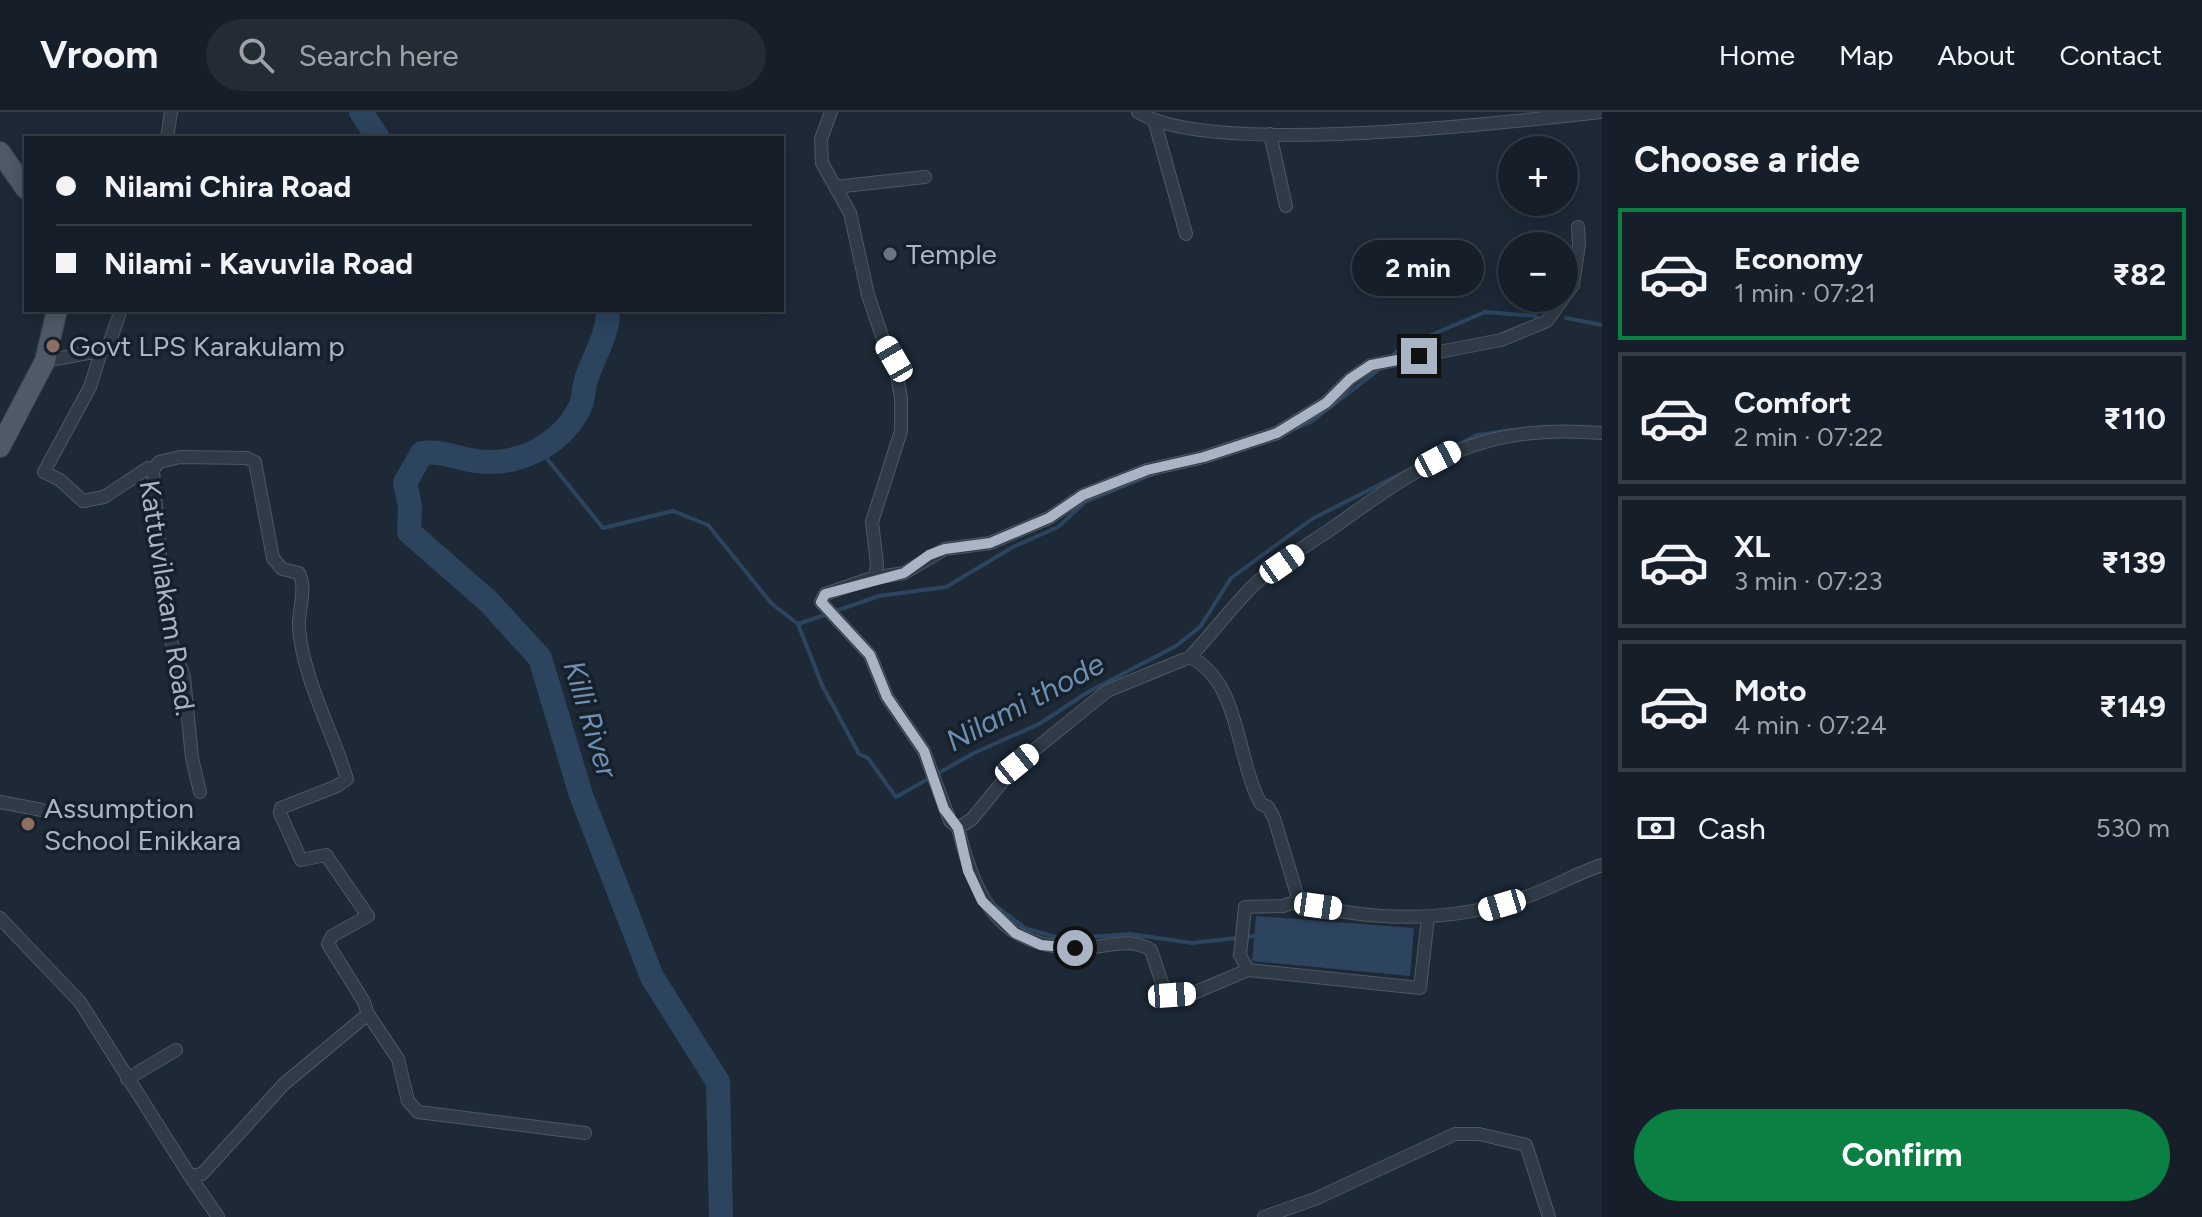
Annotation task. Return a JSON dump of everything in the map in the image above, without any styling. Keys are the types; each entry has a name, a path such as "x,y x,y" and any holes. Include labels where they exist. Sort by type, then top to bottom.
{"main road":[{"path":"0,152 6,172 24,187"},
{"path":"0,447 45,361 57,312"}],"street":[{"path":"167,136 171,112"},
{"path":"831,112 821,139 822,163 850,213 868,295 884,342 894,359 901,398 901,431 872,522 877,564 873,578"},
{"path":"1138,112 1155,123 1197,130 1270,134 1404,129 1601,112"},
{"path":"1155,123 1186,234"},
{"path":"1270,134 1286,206"},
{"path":"835,187 925,177"},
{"path":"1428,917 1420,988 1248,970 1191,994 1172,995 1163,986 1151,950 1137,941 1057,948 1041,945 1015,933 982,901 968,871 958,828 944,809 931,767 887,697 870,655 821,602 825,594 873,578 904,573 929,555 945,549 990,543 1049,518 1083,495 1147,470 1204,457 1277,433 1326,403 1350,379 1371,365 1501,340 1538,326 1557,311 1573,285 1579,244 1578,227"},
{"path":"45,361 101,352 109,344 120,312"},
{"name":"Kattuvilakam Road.","path":"101,352 85,398 44,472 60,480 83,501 104,497 148,468 153,470 164,604 170,638 184,677 192,758 200,792"},
{"path":"958,828 972,819 1017,764 1107,691 1190,657 1259,580 1400,479 1457,449 1484,440 1534,433 1602,433"},
{"path":"153,470 159,462 180,457 247,458 255,462 273,558 282,569 299,573 304,582 298,614 302,655 347,779 281,808 280,813 301,860 326,855 368,916 332,936 328,944 398,1059 408,1101 418,1112 585,1133"},
{"path":"1190,657 1208,667 1225,700 1242,743 1250,783 1261,804 1268,807 1274,818 1299,901"},
{"path":"0,802 42,810"},
{"path":"1248,970 1240,955 1239,941 1245,907 1283,906 1299,901 1359,912 1428,917 1477,913 1526,897 1602,865"},
{"path":"0,918 80,1002 218,1217"},
{"path":"190,1176 202,1174 284,1084 368,1014"},
{"path":"127,1079 176,1050"},
{"path":"1264,1217 1315,1199 1455,1134 1479,1134 1526,1145 1549,1217"}],"water":[{"path":"1256,916 1414,928 1410,976 1252,961"}],"waterway":[{"name":"Killi River","path":"361,112 377,136"},
{"name":"Killi River","path":"608,312 606,328 586,380 581,406 561,434 535,451 506,461 476,461 422,453 405,483 410,506 409,532 489,602 540,658 581,795 652,977 718,1082 721,1217"},
{"path":"1392,356 1401,348 1485,312 1536,316"},
{"path":"1566,318 1602,325"},
{"path":"1294,429 1311,422 1381,368"},
{"name":"Nilami thode","path":"539,449 603,528 673,511 708,525 772,604 798,624 822,685 859,754 868,758 896,797 974,753 1039,724 1088,692 1176,646 1200,627 1231,578 1312,519 1477,435 1512,430"},
{"path":"798,624 879,596 946,587 1013,547 1058,527 1085,502 1156,473"},
{"path":"996,906 1025,928 1062,939 1130,934 1192,943 1255,936"}],"place":[{"name":"Temple","path":"890,254"},
{"name":"Govt LPS Karakulam p","path":"53,346"},
{"name":"Assumption School Enikkara","path":"28,824"}],"route":[{"path":"1075,948 1041,945 1015,933 1004,926 982,901 968,871 958,828 944,809 924,751 901,723 870,655 821,602 825,594 873,578 904,573 929,555 945,549 990,543 1049,518 1083,495 1147,470 1204,457 1277,433 1326,403 1350,379 1371,365 1419,356"}]}
